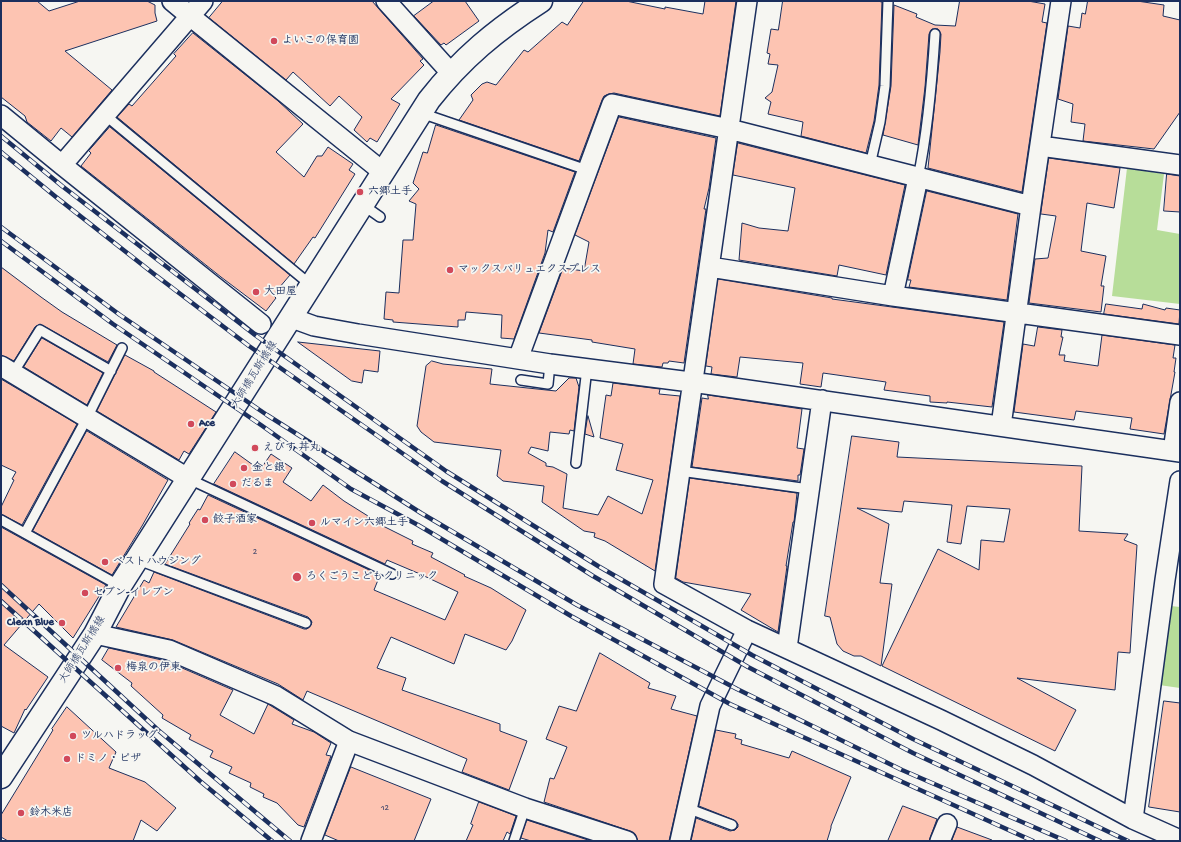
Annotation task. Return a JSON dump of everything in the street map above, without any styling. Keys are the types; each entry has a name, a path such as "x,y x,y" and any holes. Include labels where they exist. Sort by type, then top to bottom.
{"street":[{"path":"172,1 384,172"},
{"path":"62,165 203,1"},
{"path":"386,1 451,73"},
{"name":"大師橋瓦斯橋線","path":"1,777 95,634 120,586 312,286 371,211 384,172 429,100 451,73 472,52 495,32 541,1"},
{"path":"747,1 664,584 747,630 1018,758 1132,819 1180,840"},
{"path":"1001,426 1061,1"},
{"path":"518,359 612,104 729,129 1031,206"},
{"path":"1,115 261,324"},
{"path":"1040,146 1180,165"},
{"path":"893,296 918,178"},
{"path":"710,267 893,296 1180,335"},
{"path":"292,318 314,326 361,329 550,364 693,382 1177,451 1180,402"},
{"path":"7,370 189,479"},
{"path":"787,648 822,400"},
{"path":"1132,819 1180,481"},
{"path":"680,841 710,706 747,630"},
{"path":"95,634 169,650 276,696 349,741 597,836 627,841"},
{"path":"311,841 349,741"}],"lane":[{"path":"870,165 880,122 885,86 888,1"},
{"path":"918,178 927,130 935,34"},
{"path":"421,113 587,170"},
{"path":"105,115 312,286"},
{"path":"7,370 40,330 111,371"},
{"path":"25,533 87,418 122,348"},
{"path":"521,380 548,384 550,364"},
{"path":"576,463 587,368"},
{"path":"680,471 809,489"},
{"path":"189,479 392,574"},
{"path":"1,520 120,586"},
{"path":"138,560 306,623"},
{"path":"514,841 525,808"},
{"path":"687,808 732,825"}],"green space":[{"path":"1127,168 1164,174 1157,230 1180,234 1180,304 1112,296"},
{"path":"1171,606 1180,607 1180,688 1159,685"}],"building":[{"path":"1,1 37,1 49,11 80,1 147,1 155,5 157,21 65,51 112,90 72,137 61,128 51,141 27,122 25,116 1,97"},
{"path":"223,1 372,1 423,59 420,61 424,65 391,99 400,104 377,142 370,138 367,142 354,130 362,117 339,96 330,106 293,72 286,80 209,18"},
{"path":"434,1 465,1 479,21 446,45 444,43 441,45 414,16"},
{"path":"584,1 626,1 665,9 665,7 703,14 705,1 736,1 720,116 614,93 609,94 604,96 602,100 579,161 459,120 473,100 471,95 482,84 487,82 496,85 524,50 528,52 562,22 567,25"},
{"path":"783,1 882,2 879,85 874,121 866,153 801,136 803,122 768,114 771,102 765,98 772,92 778,65 768,64 770,54 767,53 771,29 778,30"},
{"path":"960,1 1028,1 1045,4 1042,22 1047,23 1022,192 928,168 940,52 941,34 938,29 932,29 929,34 925,87 918,145 883,135 891,86 894,5 917,14 916,17 935,25 955,26"},
{"path":"1088,1 1137,1 1164,5 1163,16 1180,20 1180,112 1154,149 1083,141 1085,124 1071,122 1073,104 1058,99 1068,26 1080,28 1082,13 1085,14"},
{"path":"193,33 277,100 303,124 276,152 304,177 317,156 322,156 328,147 353,164 349,170 355,174 315,238 313,237 294,264 117,117 129,104 132,106 176,56 174,54"},
{"path":"619,117 716,138 709,188 704,209 706,209 684,363 669,361 668,363 663,363 662,367 633,364 635,349 592,342 592,340 539,333 563,268 584,271 589,242 575,235"},
{"path":"436,125 575,172 553,232 548,230 545,253 514,339 501,338 502,315 466,312 465,320 458,320 458,327 393,322 393,320 384,319 386,292 399,293 403,240 413,240 416,204 409,201 419,189 413,183 423,152 427,153"},
{"path":"110,127 290,275 273,295 276,298 266,311 81,166 91,153 89,151"},
{"path":"738,143 905,185 886,275 839,265 837,276 739,260 742,223 759,228 788,231 795,188 733,175"},
{"path":"1049,158 1120,168 1114,208 1087,203 1081,251 1106,256 1101,286 1104,286 1101,312 1029,303 1035,259 1048,258 1056,216 1041,214"},
{"path":"1167,174 1180,176 1180,212 1164,211"},
{"path":"927,191 1018,214 1007,300 909,287 911,280 908,280"},
{"path":"1,267 62,312 117,345 108,362 40,324 35,327 14,361 1,355"},
{"path":"718,279 832,299 1004,322 992,407 947,402 930,402 930,396 884,390 886,382 823,373 821,387 800,384 803,363 740,357 737,377 711,374 712,367 706,366"},
{"path":"1106,304 1142,309 1143,304 1165,310 1166,308 1180,310 1179,324 1104,314"},
{"path":"1038,327 1062,330 1061,337 1063,337 1059,355 1065,355 1064,361 1098,366 1102,335 1175,345 1173,358 1176,358 1175,372 1164,434 1130,429 1132,418 1076,411 1074,420 1014,412 1023,344 1034,346"},
{"path":"42,338 103,373 87,405 24,367"},
{"path":"298,342 380,351 378,372 364,370 362,383 352,381"},
{"path":"125,355 154,371 216,412 189,454 184,451 179,460 97,411"},
{"path":"432,361 443,364 492,369 490,384 556,391 569,378 576,378 579,387 574,431 570,430 569,434 550,432 548,451 531,447 528,453 546,463 546,466 553,467 567,474 563,508 598,515 608,496 642,514 653,480 616,470 623,444 600,438 606,395 611,396 613,383 660,389 659,394 680,396 655,571 605,541 594,537 595,533 584,531 542,502 544,486 503,481 497,476 501,450 434,442 421,432 417,426 426,366"},
{"path":"1,379 77,424 22,525 1,514 1,507 14,480 12,479 16,472 1,465"},
{"path":"708,395 802,409 797,448 804,449 798,481 692,467 702,398 708,399"},
{"path":"588,416 594,437 585,434"},
{"path":"87,431 168,480 112,575 33,531"},
{"path":"852,436 899,442 897,457 1082,466 1079,531 1128,534 1124,540 1137,545 1130,653 1118,652 1115,690 1017,678 1076,710 1055,751 882,666 938,549 979,570 981,540 1004,542 1010,509 967,506 961,544 947,542 952,505 904,501 902,512 857,508 889,524 880,583 892,584 881,666 861,656 854,656 843,651 837,644 830,617 825,616"},
{"path":"235,452 260,470 271,454 292,468 283,482 311,501 323,485 344,501 368,516 367,518 413,541 412,544 433,553 431,557 465,575 464,576 491,588 526,610 512,641 506,650 465,634 454,664 391,637 377,668 406,678 402,690 500,724 500,731 527,741 509,790 462,772 467,759 307,691 303,700 278,684 173,640 116,627 144,580 149,583 154,572 304,629 307,629 311,625 312,622 308,617 165,564 190,524 189,523 198,509 200,510 208,495 380,575 374,590 445,620 458,592 387,560 385,564 214,484"},
{"path":"690,478 797,493 778,632 741,610 751,594 683,582 676,578"},
{"path":"1,527 106,585 73,638 39,604 4,645 48,677 26,710 25,709 14,733 1,726"},
{"path":"109,648 166,661 233,690 220,715 254,734 268,704 294,720 292,724 314,732 331,743 326,755 331,756 304,827 298,825 277,803 263,797 264,794 250,787 251,783 229,773 232,767 210,757 213,751 189,739 191,735 162,718 163,715 131,686 132,683 102,660"},
{"path":"600,653 650,683 648,688 676,696 671,709 697,716 669,841 638,841 635,834 630,831 544,802 550,778 554,779 567,747 546,739 559,706 576,711"},
{"path":"1164,701 1180,703 1180,812 1149,807"},
{"path":"67,707 116,752 109,768 145,782 176,808 157,831 141,820 133,841 8,841 1,837 1,815 53,730 52,729"},
{"path":"716,730 736,734 735,738 742,740 741,744 789,758 792,751 851,777 831,826 827,841 691,841 696,818 730,831 735,830 738,827 738,824 734,820 699,806"},
{"path":"351,767 431,799 414,841 339,841 325,835"},
{"path":"479,802 516,816 510,834 507,832 503,841 466,841 473,825 471,824"},
{"path":"903,806 937,819 929,841 888,841"},
{"path":"527,820 591,841 531,841 521,838"},
{"path":"957,827 992,840 952,841"}],"railway":[{"path":"1,136 62,186 255,335 446,471 598,566 752,655 913,739 1128,841"},
{"path":"1,152 154,274 249,346 442,481 593,576 748,667 913,753 1100,841"},
{"path":"1,227 120,315 267,415 421,513 577,605 737,689 902,770 1066,841"},
{"path":"1,241 113,324 261,425 351,489 418,525 571,616 730,704 1033,841"},
{"path":"1,585 158,730 290,841"},
{"path":"1,601 200,781 272,841"}],"place":[{"name":"よいこの保育園","path":"274,41"},
{"name":"六郷土手","path":"360,192"},
{"name":"マックスバリュエクスプレス","path":"450,270"},
{"name":"大田屋","path":"256,292"},
{"name":"Ace","path":"191,424"},
{"name":"えびす 丼丸","path":"255,448"},
{"name":"金と銀","path":"244,468"},
{"name":"だるま","path":"233,484"},
{"name":"餃子酒家","path":"205,520"},
{"name":"ルマイン六郷土手","path":"312,523"},
{"name":"ベストハウジング","path":"105,562"},
{"name":"ろくごうこどもクリニック","path":"297,577"},
{"name":"セブン-イレブン","path":"85,593"},
{"name":"Clean Blue","path":"62,623"},
{"name":"梅泉の伊東","path":"118,668"},
{"name":"ツルハドラッグ","path":"73,736"},
{"name":"ドミノ・ピザ","path":"67,759"},
{"name":"鈴木米店","path":"21,813"}]}
